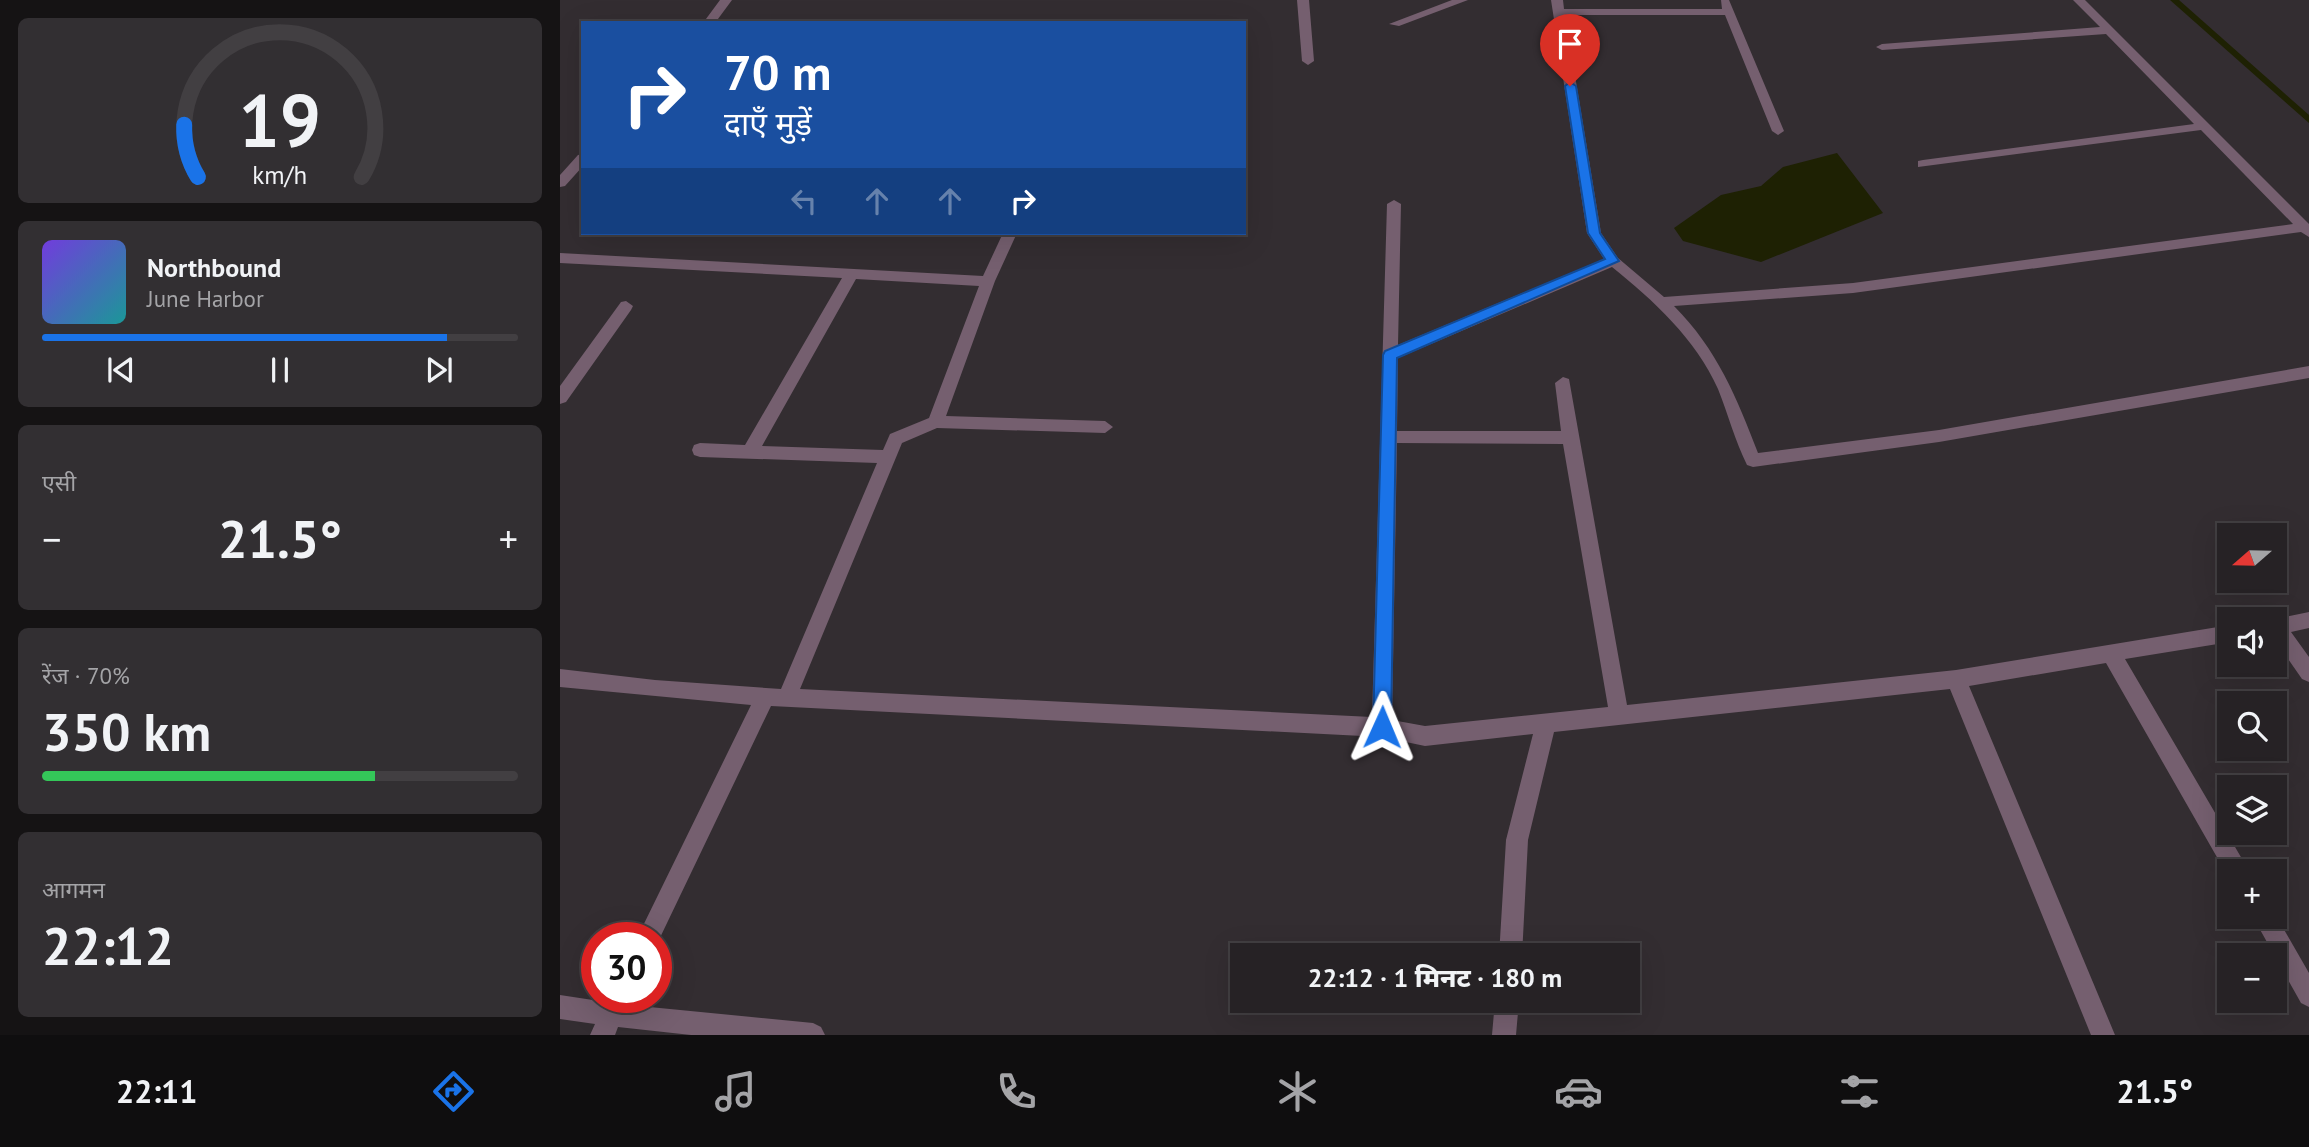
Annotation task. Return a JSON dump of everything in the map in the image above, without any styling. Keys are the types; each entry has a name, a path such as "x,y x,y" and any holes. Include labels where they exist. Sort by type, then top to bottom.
{"street":[{"path":"710,21 726,0"},
{"path":"1303,0 1308,61"},
{"path":"1395,24 1462,0"},
{"path":"2079,0 2307,230"},
{"path":"1778,131 1727,6 1558,6 1594,233 1613,261 1688,329 1724,385 1753,460 1940,436 2309,372"},
{"path":"1882,47 2109,30"},
{"path":"1923,163 2204,127"},
{"path":"560,183 581,160"},
{"path":"1382,727 1394,204"},
{"path":"1661,302 1853,288 2307,230"},
{"path":"936,422 988,281 1009,235"},
{"path":"560,258 988,281"},
{"path":"1390,355 1613,261"},
{"path":"750,452 852,274"},
{"path":"560,398 626,306"},
{"path":"1563,383 1570,438 1619,715"},
{"path":"656,922 776,697 896,439 936,422 1105,427"},
{"path":"1390,437 1570,438"},
{"path":"700,450 888,457"},
{"path":"2287,624 2309,620"},
{"path":"560,678 655,689 776,697 1382,727 1426,736 1956,679 2217,636"},
{"path":"2287,642 2309,673"},
{"path":"2111,654 2229,859"},
{"path":"1956,679 2103,1035"},
{"path":"1511,943 1517,840 1546,723"},
{"path":"2271,929 2309,995"},
{"path":"560,1007 611,1016 813,1035"},
{"path":"1504,1035 1506,1013"}],"shaded area":[{"path":"1837,153 1883,213 1761,262 1683,241 1674,228 1721,195 1761,186 1783,167"}],"waterway":[{"path":"2174,0 2309,120"}],"route":[{"path":"1382,727 1390,355 1613,261 1594,233 1570,86"}]}
